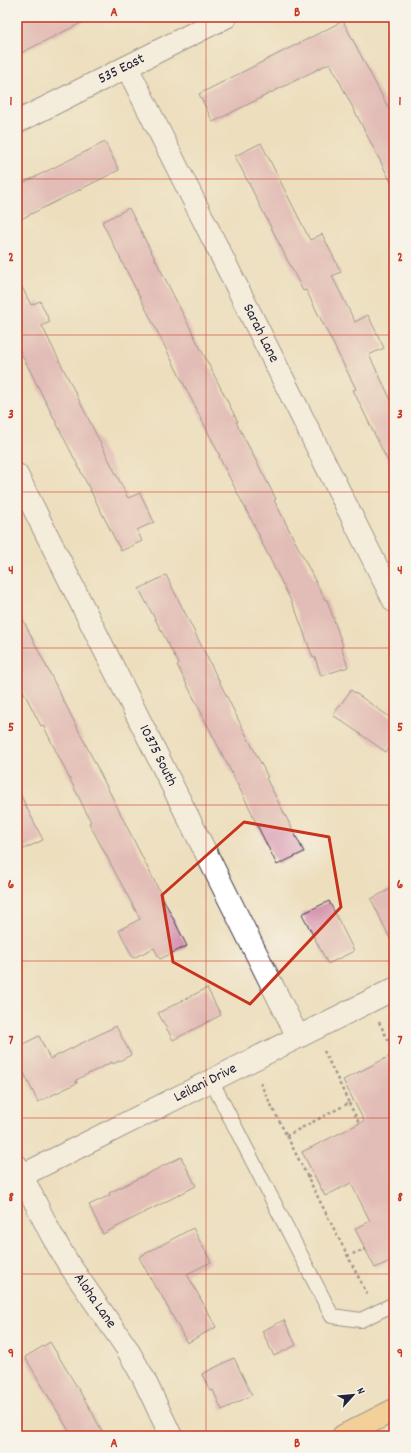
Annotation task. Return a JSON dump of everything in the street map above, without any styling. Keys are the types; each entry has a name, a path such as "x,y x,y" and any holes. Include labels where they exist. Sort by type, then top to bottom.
{"main road":[{"path":"343,1436 394,1410"}],"street":[{"name":"535 East","path":"17,122 226,17"},
{"name":"Sarah Lane","path":"127,67 394,601"},
{"name":"10375 South","path":"17,475 298,1037"},
{"name":"Leilani Drive","path":"19,1173 394,989"},
{"name":"Aloha Lane","path":"19,1173 54,1240 126,1347 171,1436"}],"lane":[{"path":"211,1080 332,1316 361,1320 394,1304"}],"path":[{"path":"379,1021 394,1052"},
{"path":"323,1049 359,1123"},
{"path":"259,1081 369,1298"},
{"path":"286,1136 349,1103"},
{"path":"307,1177 315,1176"},
{"path":"347,1256 366,1249"}],"highlighted area":[{"path":"244,822 329,837 341,907 250,1004 173,962 162,895"}],"building":[{"path":"17,17 93,17 17,55"},
{"path":"343,21 394,119 394,188 330,63 213,122 199,94"},
{"path":"105,142 119,170 17,221 17,186"},
{"path":"261,143 310,240 322,234 341,272 332,276 355,322 368,315 384,348 369,355 394,406 394,474 353,390 356,389 306,290 303,291 235,156"},
{"path":"129,208 238,422 236,422 276,499 274,500 325,600 327,600 343,646 341,647 348,667 321,676 315,657 313,658 296,611 102,222"},
{"path":"17,277 31,305 40,301 50,322 42,326 128,498 140,493 154,522 137,530 142,541 121,551 17,345"},
{"path":"166,575 268,777 266,778 304,852 277,865 177,665 179,664 139,589"},
{"path":"17,608 187,946 160,959 154,948 133,958 119,930 140,919 89,823 91,822 43,725 41,726 17,679"},
{"path":"351,690 394,720 394,741 386,752 333,715"},
{"path":"17,788 43,840 17,852"},
{"path":"394,887 394,947 371,899"},
{"path":"329,901 354,951 328,964 302,914"},
{"path":"207,988 221,1015 173,1040 158,1013"},
{"path":"116,1026 131,1055 113,1064 112,1062 76,1080 77,1083 38,1102 17,1059 17,1047 39,1036 50,1059"},
{"path":"394,1054 394,1259 375,1268 355,1229 370,1221 351,1183 325,1196 302,1152 364,1121 343,1080"},
{"path":"181,1157 196,1186 103,1234 89,1205 110,1195 109,1193"},
{"path":"193,1228 211,1262 187,1274 216,1327 187,1343 139,1257"},
{"path":"284,1320 296,1345 274,1356 262,1331"},
{"path":"50,1342 92,1412 104,1436 72,1436 25,1357"},
{"path":"234,1358 252,1395 222,1410 213,1390 210,1391 202,1374"}]}
